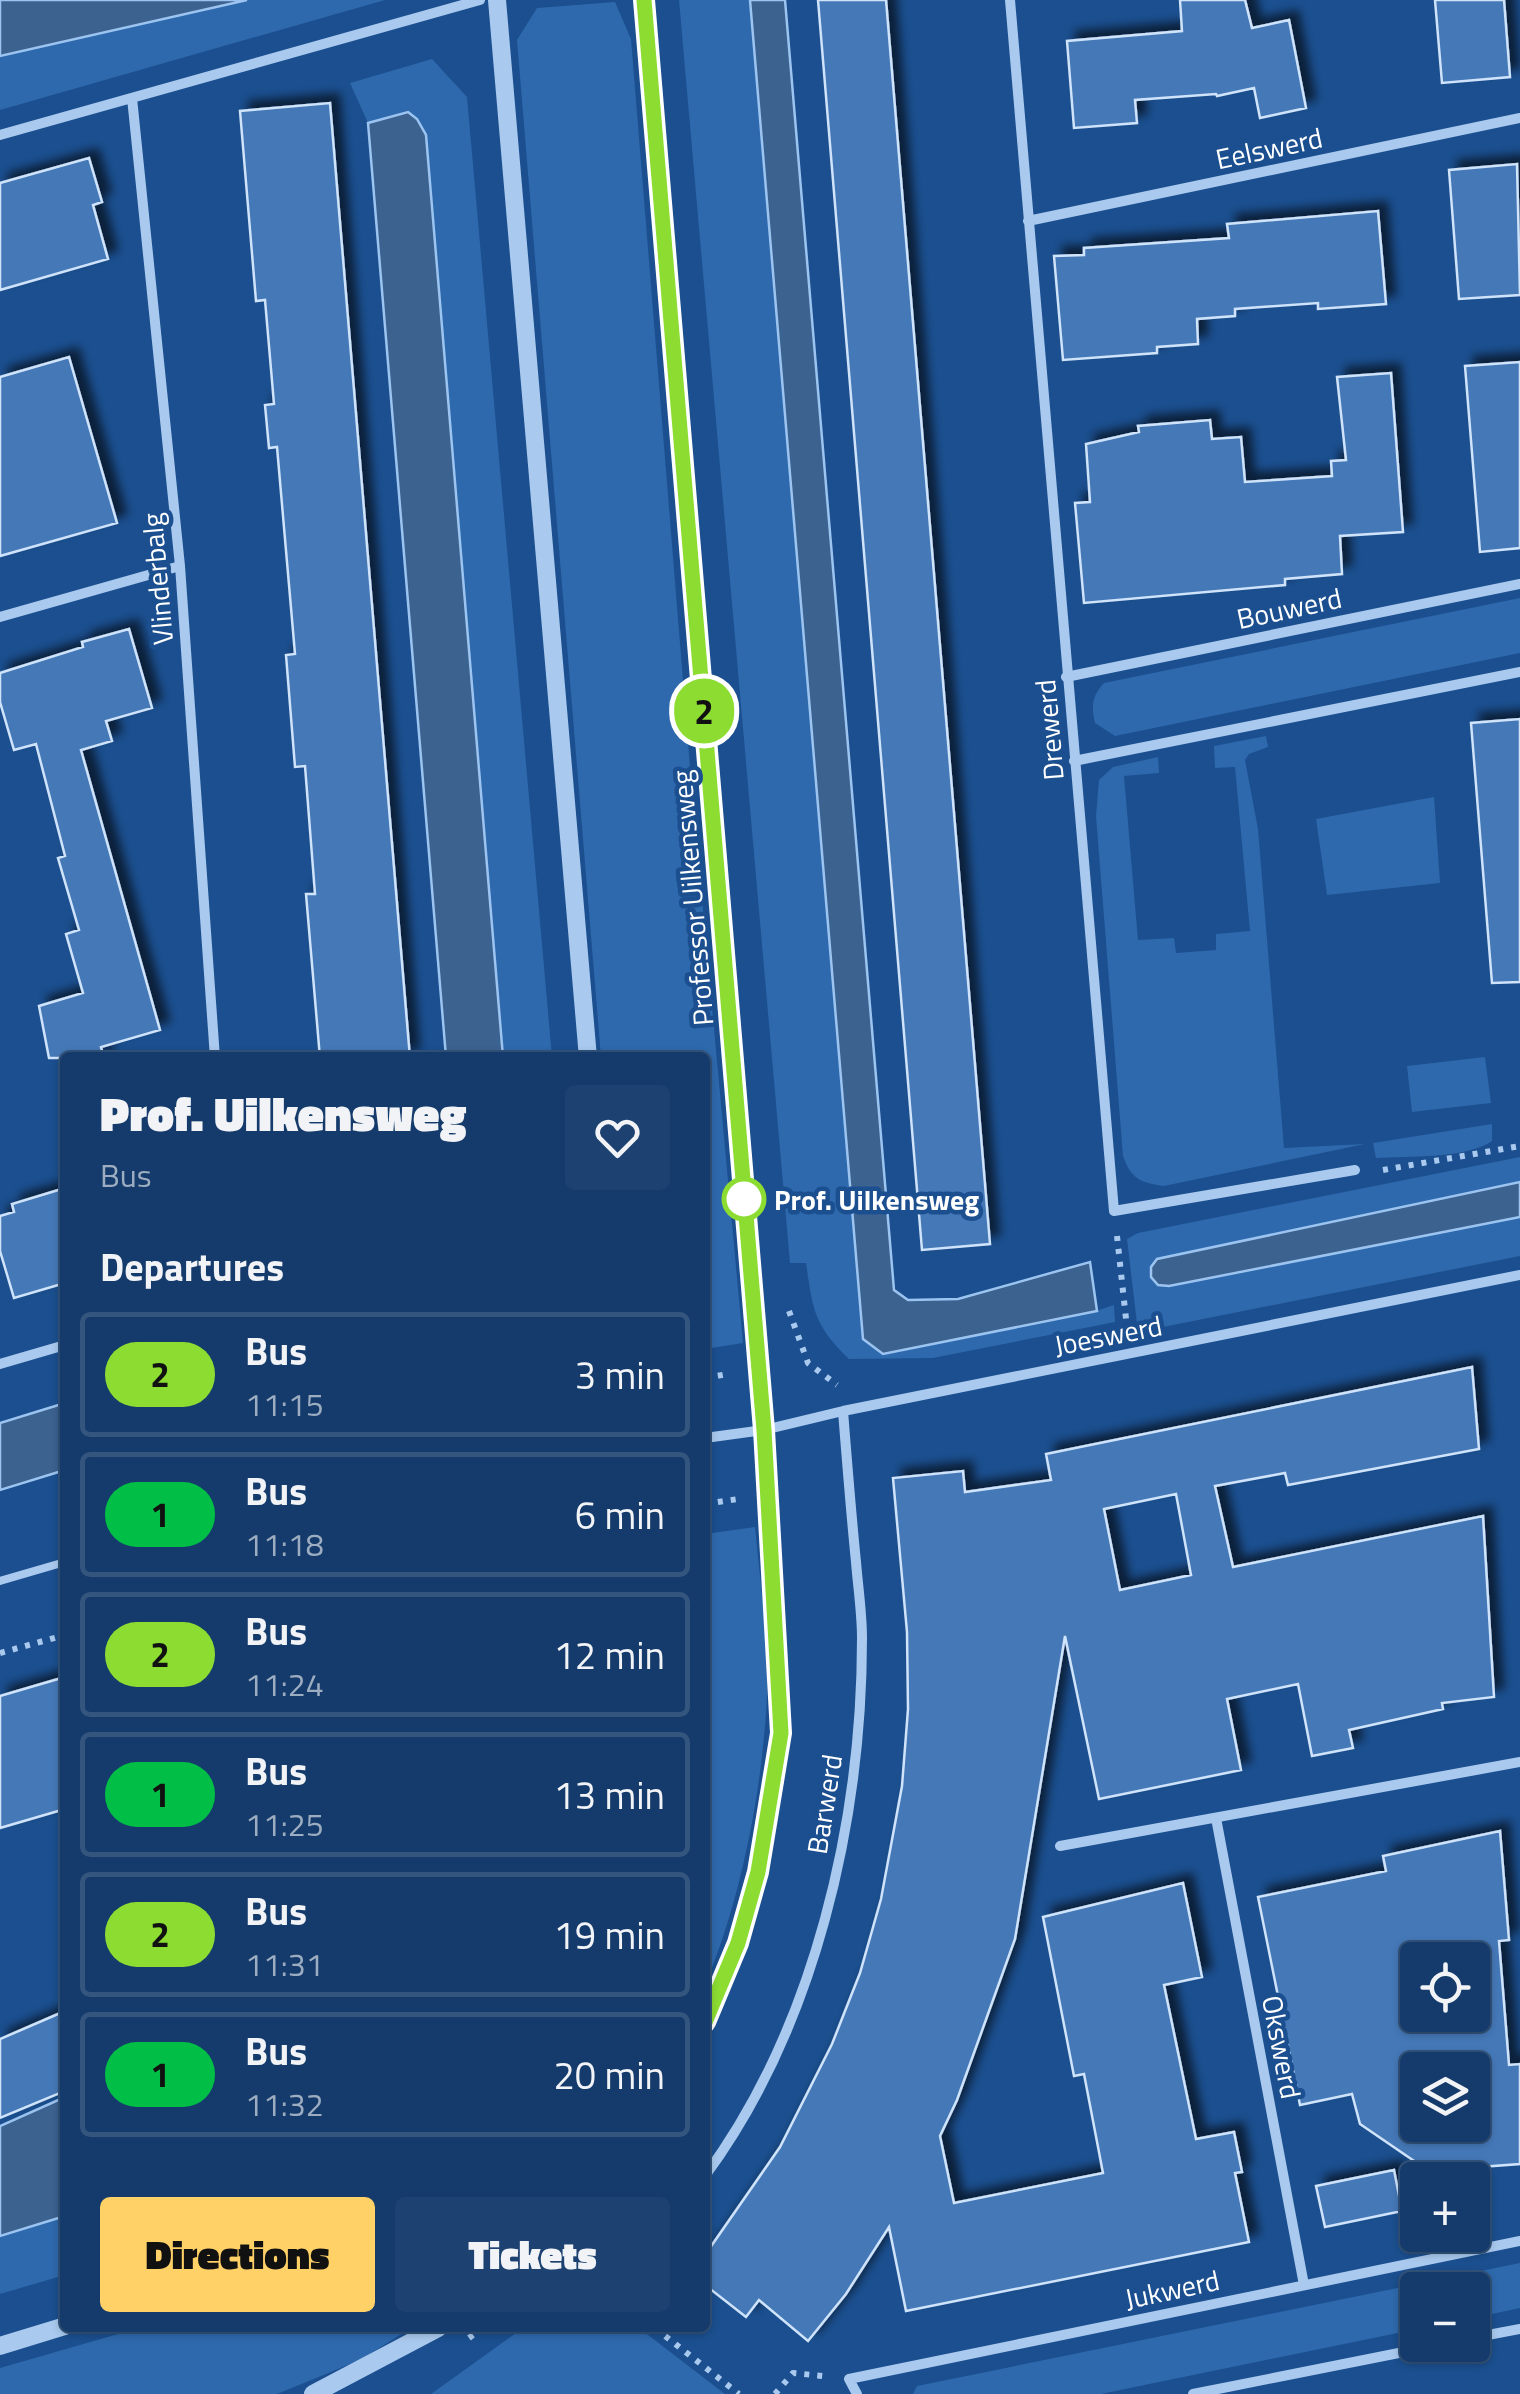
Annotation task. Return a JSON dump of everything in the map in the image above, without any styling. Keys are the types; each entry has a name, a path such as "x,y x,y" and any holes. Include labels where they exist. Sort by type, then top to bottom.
{"street":[{"path":"0,135 480,0"},
{"path":"497,0 587,1052"},
{"name":"Professor Uilkensweg","path":"644,0 764,1430 781,1733 758,1872 738,1943 710,2010"},
{"name":"Drewerd","path":"1010,0 1114,1211"},
{"name":"Vlinderbalg","path":"132,98 180,566 215,1052"},
{"name":"Eelswerd","path":"1028,222 1520,118"},
{"path":"0,616 180,566"},
{"name":"Bouwerd","path":"1066,677 1520,584"},
{"path":"1074,761 1520,672"},
{"path":"1114,1211 1355,1170"},
{"name":"Joeswerd","path":"710,1437 764,1430 1520,1276"},
{"path":"0,1364 60,1347"},
{"name":"Barwerd","path":"710,2168 758,2096 785,2036 827,1912 840,1854 860,1715 862,1634 843,1411"},
{"path":"1060,1846 1520,1762"},
{"name":"Okswerd","path":"1216,1818 1304,2285"},
{"name":"Jukwerd","path":"849,2379 1520,2241"},
{"path":"0,2346 60,2328"},
{"path":"1490,2335 1520,2329"},
{"path":"313,2394 430,2332"},
{"path":"1193,2394 1400,2353"},
{"path":"849,2379 857,2394"}],"lane":[{"path":"0,1581 60,1563"}],"path":[{"path":"1355,1170 1388,1170 1520,1146"},
{"path":"1114,1211 1130,1354"},
{"path":"787,1304 808,1363 836,1384"},
{"path":"0,1653 60,1636"},
{"path":"660,2332 739,2394"},
{"path":"776,2394 793,2373 849,2379"}],"shaded area":[{"path":"0,0 247,0 0,56"},
{"path":"247,0 385,0 0,110 0,56"},
{"path":"679,0 750,0 863,1339 1096,1311 1114,1305 1115,1322 933,1358 849,1359 817,1316 806,1263 790,1263"},
{"path":"750,0 785,0 894,1290 908,1300 958,1299 1090,1262 1097,1311 883,1354 863,1339"},
{"path":"615,2 631,39 691,779 743,1343 710,1348 710,1052 601,1052 517,40 537,8"},
{"path":"432,59 467,97 552,1052 503,1052 426,135 408,112 368,123 350,83"},
{"path":"408,112 426,135 503,1052 446,1052 368,123"},
{"path":"1520,598 1520,653 1115,736 1095,723 1094,701 1104,683"},
{"path":"1266,736 1268,747 1249,754 1245,760 1258,829 1284,1148 1365,1144 1164,1186 1149,1183 1133,1175 1123,1156 1096,816 1099,780 1113,767 1158,757 1159,773 1124,776 1138,940 1174,938 1176,953 1216,950 1216,934 1250,931 1235,767 1215,768 1214,746"},
{"path":"1434,797 1440,883 1327,895 1316,819"},
{"path":"1485,1057 1491,1103 1412,1112 1407,1066"},
{"path":"1492,1124 1492,1141 1481,1147 1436,1156 1376,1158 1373,1143"},
{"path":"1520,1157 1520,1182 1157,1259 1151,1267 1169,1286 1520,1217 1520,1256 1138,1332 1127,1239 1138,1233"},
{"path":"1520,1182 1520,1217 1169,1286 1158,1285 1151,1277 1151,1267 1157,1259"},
{"path":"60,1405 60,1472 0,1490 0,1423"},
{"path":"755,1527 767,1674 761,1767 748,1843 710,1972 710,1533"},
{"path":"60,2099 60,2218 0,2236 0,2126"},
{"path":"60,2218 60,2276 0,2294 0,2236"},
{"path":"1520,2263 1520,2308 1490,2314 1490,2272 1476,2272"},
{"path":"1400,2287 1400,2332 1101,2394 913,2394 917,2386"},
{"path":"125,2332 405,2332 360,2360 277,2394 0,2394 0,2368"},
{"path":"517,2332 644,2332 725,2394 431,2394"}],"building":[{"path":"818,0 886,0 990,1244 922,1250"},
{"path":"1180,0 1245,0 1252,28 1289,20 1306,108 1260,118 1254,88 1217,96 1135,100 1137,123 1074,128 1067,41 1182,31"},
{"path":"1435,0 1504,0 1510,77 1442,83"},
{"path":"330,103 409,1052 319,1052 306,894 315,894 305,766 295,767 286,655 295,654 277,447 269,448 265,405 274,404 265,300 256,301 240,111"},
{"path":"89,158 102,202 93,205 108,259 0,290 0,183"},
{"path":"1517,164 1520,295 1459,299 1449,170"},
{"path":"1378,211 1386,304 1318,309 1318,303 1235,309 1235,316 1197,319 1198,344 1157,347 1157,353 1063,360 1054,256 1084,255 1084,248 1229,238 1227,224"},
{"path":"69,357 117,523 0,556 0,377"},
{"path":"1520,362 1520,548 1480,552 1465,366"},
{"path":"1391,373 1403,532 1340,536 1342,574 1285,579 1285,585 1084,603 1075,503 1090,502 1086,444 1139,432 1138,426 1210,420 1212,439 1241,437 1245,482 1332,476 1331,461 1346,460 1337,377"},
{"path":"129,629 152,708 106,721 112,741 81,750 160,1030 101,1047 102,1052 60,1052 60,1058 49,1058 39,1006 83,993 66,934 79,930 58,858 65,856 36,744 14,750 0,702 0,673 83,647 82,642"},
{"path":"1520,719 1520,982 1492,983 1471,723"},
{"path":"60,1190 60,1284 14,1298 0,1251 0,1216 14,1212 12,1204"},
{"path":"1472,1367 1479,1449 1288,1485 1285,1473 1215,1486 1233,1567 1483,1516 1494,1697 1442,1703 1443,1709 1349,1730 1353,1748 1312,1756 1298,1684 1227,1699 1241,1770 1099,1799 1065,1636 1015,1939 957,2100 940,2136 954,2203 1103,2173 1084,2074 1074,2076 1043,1917 1183,1883 1202,1977 1164,1985 1196,2139 1234,2132 1242,2172 1235,2173 1249,2242 906,2311 889,2227 846,2294 808,2341 759,2300 746,2317 710,2289 710,2248 780,2147 832,2044 860,1973 881,1899 902,1786 908,1709 907,1632 893,1478 963,1471 965,1492 1051,1480 1046,1454","holes":["1176,1494 1191,1575 1120,1590 1104,1509"]},
{"path":"60,1678 60,1810 0,1828 0,1696"},
{"path":"1500,1831 1509,1940 1499,1941 1509,2065 1520,2064 1520,2164 1416,2162 1360,2124 1352,2094 1300,2105 1258,1897 1386,1871 1383,1856"},
{"path":"60,2013 60,2093 0,2118 0,2039"},
{"path":"1394,2170 1400,2211 1325,2227 1316,2186"}],"bus line":[{"name":"2","path":"644,0 764,1430 781,1733 758,1872 738,1943 710,2012"}],"place":[{"name":"Prof. Uilkensweg","path":"744,1199"}]}
